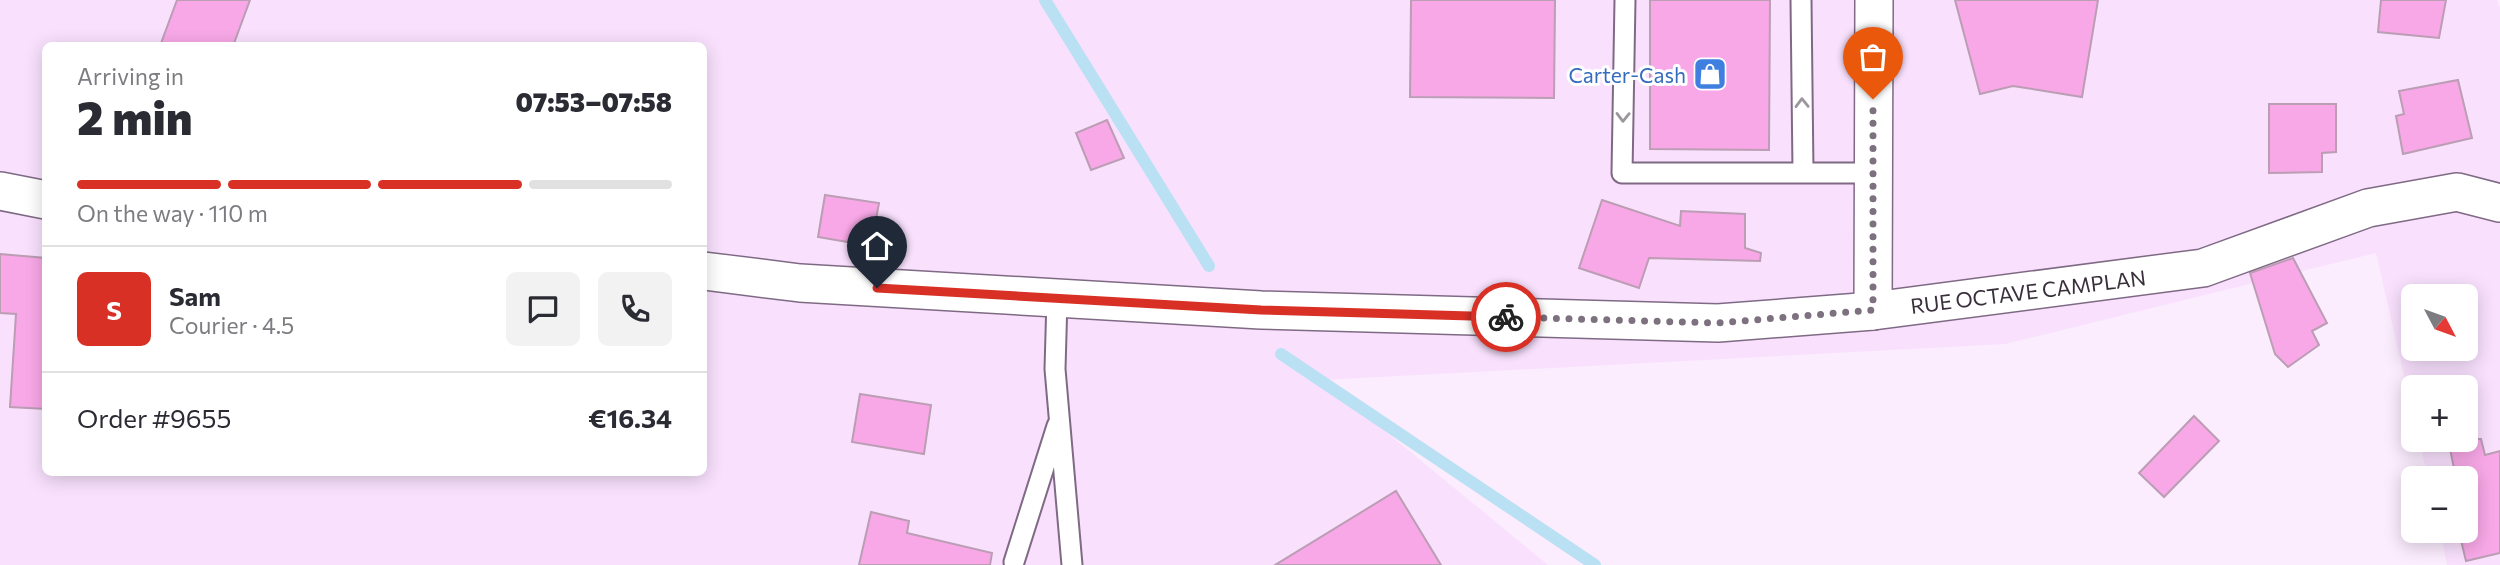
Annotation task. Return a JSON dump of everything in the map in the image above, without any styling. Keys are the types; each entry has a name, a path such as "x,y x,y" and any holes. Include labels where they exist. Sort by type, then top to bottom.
{"street":[{"path":"1873,310 1874,0"},
{"path":"0,191 42,199"},
{"name":"RUE OCTAVE CAMPLAN","path":"707,271 800,283 1261,310 1718,323 1873,310 2203,268 2368,208 2457,192 2500,203"}],"lane":[{"path":"1625,0 1622,173 1873,173"},
{"path":"1801,0 1803,171"},
{"path":"1057,299 1055,369 1072,565"},
{"path":"1014,562 1059,418"}],"shaded area":[{"path":"0,0 2497,0 2500,8 2500,565 2447,565 2443,543 2478,543 2478,466 2425,466 2422,452 2478,452 2478,375 2404,375 2376,253 2005,344 1323,380 1548,565 0,565"}],"building":[{"path":"177,0 250,0 234,42 161,42"},
{"path":"1411,0 1555,0 1554,98 1410,97"},
{"name":"Carter-Cash","path":"1650,0 1770,0 1769,150 1650,149"},
{"path":"1955,0 2098,0 2082,97 2013,86 1980,94"},
{"path":"2381,0 2446,0 2439,38 2378,32"},
{"path":"2458,80 2472,138 2403,154 2396,116 2404,114 2399,91"},
{"path":"2269,104 2336,104 2336,152 2322,153 2322,172 2269,173"},
{"path":"1107,120 1124,158 1091,170 1076,133"},
{"path":"825,195 879,203 871,246 818,237"},
{"path":"1602,200 1680,226 1681,211 1745,214 1745,248 1761,253 1760,261 1649,258 1639,288 1579,268"},
{"path":"0,254 42,258 42,409 10,407 16,314 0,313"},
{"path":"2293,258 2327,323 2312,331 2319,345 2288,367 2275,354 2250,273"},
{"path":"860,394 931,405 924,454 852,442"},
{"path":"2194,416 2219,441 2164,497 2139,473"},
{"path":"2478,439 2481,439 2485,455 2500,451 2500,553 2466,561 2462,543 2478,543 2478,466 2454,466 2451,452 2478,452"},
{"path":"1396,491 1441,565 1275,565"},
{"path":"871,512 909,521 907,533 992,553 990,565 859,565"}],"waterway":[{"path":"1045,0 1209,266"},
{"path":"1281,354 1595,565"}],"way so far":[{"path":"1506,317 1718,323 1873,310 1873,99"}],"place":[{"name":"Carter-Cash","path":"1710,74"}],"route":[{"path":"877,288 1261,310 1506,317"}]}
